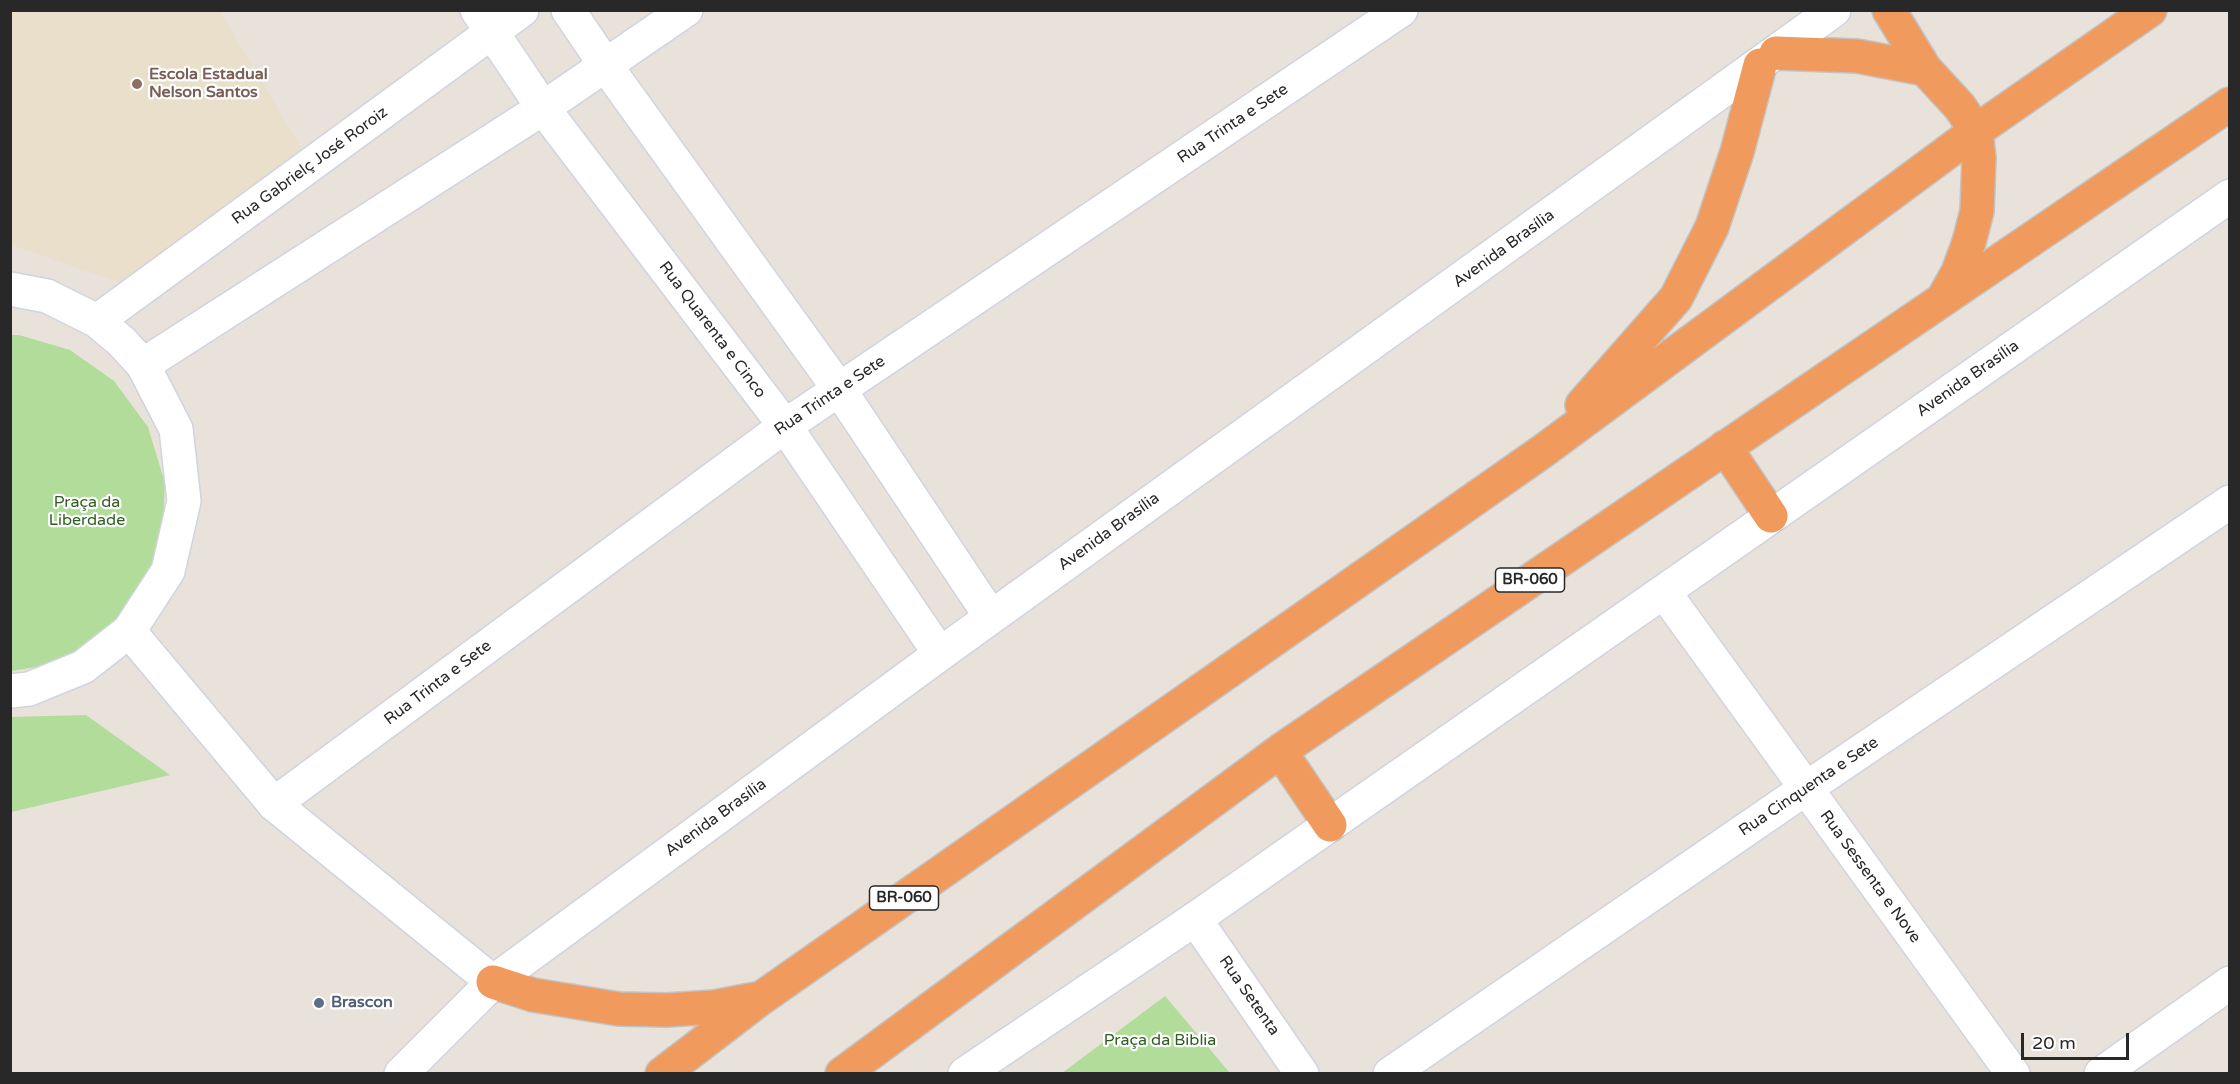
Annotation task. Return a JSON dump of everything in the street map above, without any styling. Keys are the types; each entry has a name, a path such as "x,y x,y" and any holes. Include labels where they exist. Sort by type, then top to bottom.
{"highway":[{"path":"1889,10 1925,69 1960,107 1976,131 1979,158 1977,211 1962,262 1942,300"},
{"name":"BR-060","path":"662,1074 760,999 1543,451 1976,131 2150,10"},
{"path":"1543,451 1676,298 1712,227 1768,59 1857,56 1925,69"},
{"name":"BR-060","path":"842,1074 1280,751 2229,104"},
{"path":"1725,447 1771,516"},
{"path":"1280,751 1330,825"},
{"path":"493,982 533,995 619,1010 714,1007 760,999"}],"street":[{"name":"Rua Gabrielç José Roroiz","path":"97,321 484,22 522,10"},
{"path":"568,10 839,389 991,617"},
{"path":"143,365 543,108 686,10"},
{"name":"Rua Trinta e Sete","path":"274,804 784,426 1401,10"},
{"name":"Avenida Brasília","path":"401,1074 493,982 991,617 1834,10"},
{"name":"Rua Quarenta e Cinco","path":"484,22 543,108 784,426 940,654"},
{"name":"Avenida Brasília","path":"965,1074 1195,919 2229,196"},
{"path":"10,289 48,296 97,321 121,341 143,365 176,429 184,501 168,571 129,631 83,667 29,689 10,691"},
{"name":"Rua Cinquenta e Sete","path":"1390,1074 2229,502"},
{"name":"Rua Sessenta e Nove","path":"1664,592 2013,1074"},
{"path":"129,631 274,804 493,982"},
{"name":"Rua Setenta","path":"1195,919 1302,1074"},
{"path":"2101,1074 2229,983"}],"shaded area":[{"name":"Escola Estadual Nelson Santos","path":"11,11 220,11 307,158 130,286 11,245"}],"green space":[{"name":"Praça da Liberdade","path":"10,335 19,335 70,350 114,381 148,427 165,483 162,541 140,594 101,638 49,665 11,671"},
{"path":"86,715 170,775 11,812 11,717"},
{"name":"Praça da Biblia","path":"1165,996 1230,1073 1062,1073"}],"place":[{"name":"Escola Estadual Nelson Santos","path":"137,84"},
{"name":"Brascon","path":"319,1003"}]}
